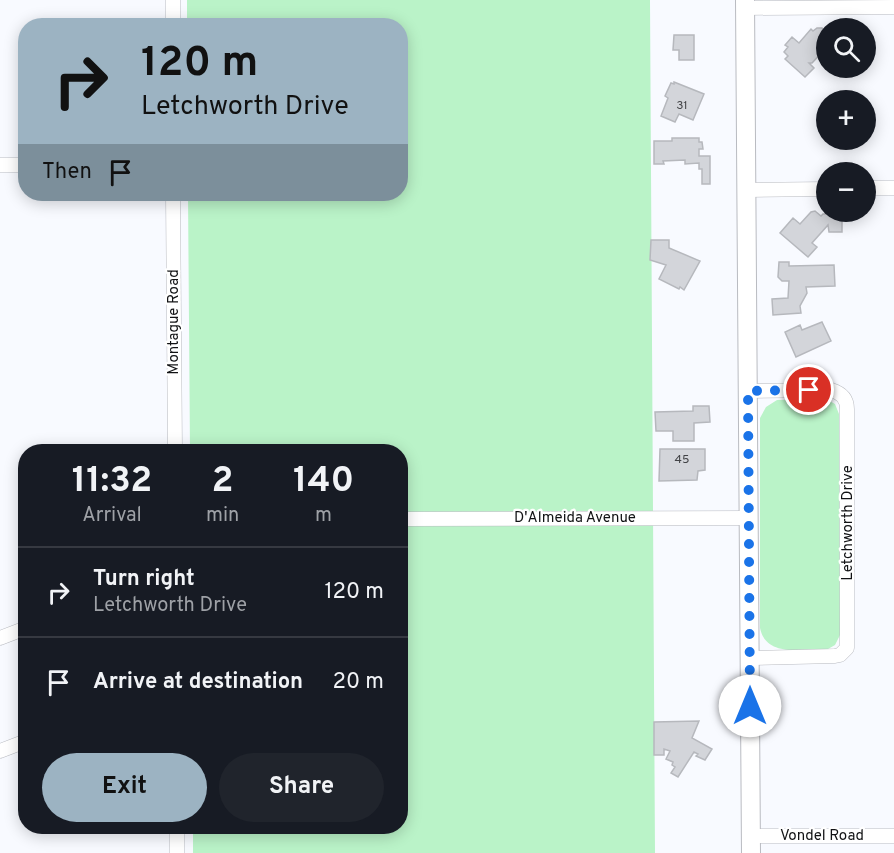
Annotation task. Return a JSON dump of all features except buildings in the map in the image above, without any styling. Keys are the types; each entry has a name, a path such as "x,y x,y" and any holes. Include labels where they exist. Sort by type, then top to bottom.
{"street":[{"path":"173,0 173,18"},
{"path":"751,845 745,4 894,7"},
{"path":"0,165 18,165"},
{"path":"876,188 894,188"},
{"path":"747,190 816,189"},
{"name":"Montague Road","path":"173,201 175,444"},
{"name":"Letchworth Drive","path":"748,391 831,390 840,393 844,398 848,409 849,526 849,643 844,652 835,656 750,658"},
{"name":"D'Almeida Avenue","path":"408,519 749,518"},
{"path":"0,638 18,631"},
{"path":"0,751 18,744"},
{"path":"177,834 177,853"},
{"name":"Vondel Road","path":"751,845 894,836"}],"green space":[{"path":"187,0 650,0 655,853 193,853 193,834 408,834 408,444 190,444 188,201 408,201 408,18 187,18"},
{"path":"826,399 835,404 839,414 840,635 835,645 828,649 787,650 770,644 764,638 760,628 760,418 766,407 777,400"}],"route":[{"path":"750,706 748,391 809,390"}]}
